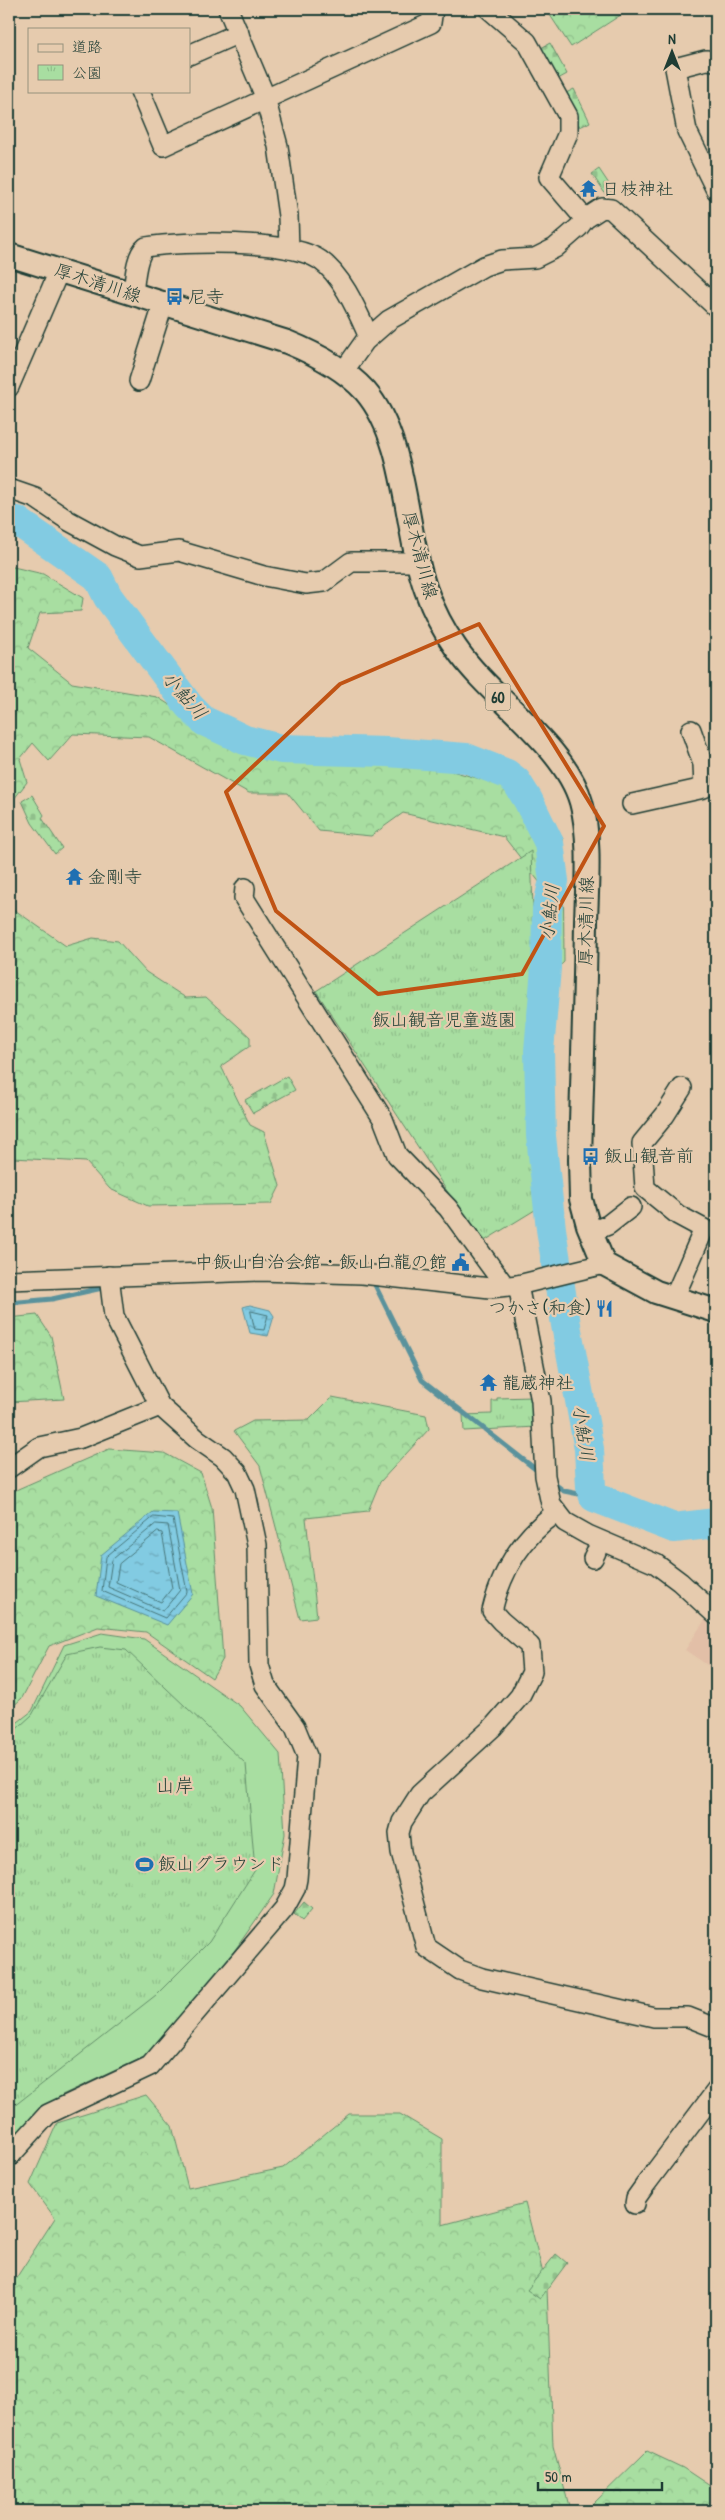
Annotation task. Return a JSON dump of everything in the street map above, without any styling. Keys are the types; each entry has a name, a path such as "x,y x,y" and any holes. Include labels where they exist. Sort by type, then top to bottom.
{"main road":[{"name":"厚木清川線","path":"9,255 287,342 306,350 343,372 365,392 380,415 394,451 426,589 455,648 480,679 558,758 572,778 581,802 587,868 580,1169 581,1199 591,1232 595,1266"},
{"path":"595,1266 656,1292 716,1311"}],"street":[{"path":"228,9 264,100 278,146 288,216 289,249"},
{"path":"140,92 163,146 431,23 433,9"},
{"path":"489,9 527,42 568,116 568,133 549,177 585,219"},
{"path":"190,55 239,33"},
{"path":"716,60 672,62 687,131 716,190"},
{"path":"343,372 369,337 389,320 484,266 502,260 535,258 555,248 579,227 585,219 602,208 611,209 716,307"},
{"path":"133,294 138,264 146,247 175,242 206,242 289,249 320,260 345,288 369,337"},
{"path":"9,387 59,270"},
{"path":"139,380 163,304"},
{"path":"9,489 35,498 69,521 116,546 140,556 179,551 264,576 306,584 324,582 351,562 419,562"},
{"path":"632,804 704,788 710,782 692,730"},
{"path":"244,888 244,898 383,1119 397,1155 518,1284 541,1402 545,1476 551,1504 565,1522 588,1535 656,1564 680,1582 716,1614"},
{"path":"674,1298 710,1228 678,1215 646,1188 642,1143 665,1115 682,1088"},
{"path":"591,1232 608,1224 631,1207"},
{"path":"9,1280 259,1271 352,1273 490,1288 518,1284 595,1266"},
{"path":"9,2157 48,2114 150,2066 284,1909 295,1889 307,1756 295,1727 265,1685 259,1665 257,1546 245,1489 237,1472 223,1457 197,1439 160,1406 114,1316 109,1276"},
{"path":"9,1468 39,1447 81,1438 160,1406"},
{"path":"557,1512 538,1526 506,1569 497,1590 492,1611 530,1646 531,1676 508,1713 420,1794 402,1822 399,1833 401,1852 426,1947 460,1970 482,1978 654,2018 688,2018 716,2028"},
{"path":"635,2204 636,2198 646,2184 716,2091"}],"highlighted area":[{"path":"479,624 604,826 522,974 378,994 276,911 226,792 340,684"}],"shaded area":[{"path":"708,1615 716,1621 716,1671 685,1650"}],"green space":[{"path":"546,9 630,9 571,47"},
{"path":"550,43 567,74 558,79 541,48"},
{"path":"574,89 590,122 580,127 564,94"},
{"path":"599,169 613,190 606,195 592,174"},
{"path":"9,566 43,574 83,598 81,611 40,613 28,648 72,683 157,697 233,745 394,755 538,795 563,839 564,962 534,990 500,973 548,893 504,837 403,813 371,836 319,831 288,793 249,793 149,737 73,734 49,761 33,743 20,759 27,782 14,799 14,807 9,811"},
{"path":"32,795 44,815 42,818 62,848 55,854 32,823 22,801"},
{"name":"飯山観音児童遊園","path":"531,851 543,1205 481,1243 316,991"},
{"path":"9,906 66,946 93,938 118,941 146,972 186,998 206,997 250,1037 250,1046 221,1066 250,1125 264,1132 280,1186 271,1204 148,1206 110,1189 86,1162 13,1158 9,1163"},
{"path":"287,1076 295,1090 253,1113 245,1100"},
{"path":"37,1315 51,1336 64,1399 9,1402 9,1318"},
{"path":"332,1397 426,1415 429,1429 380,1482 368,1511 306,1518 317,1617 300,1619 260,1466 234,1431 253,1421 309,1420"},
{"path":"533,1397 536,1427 464,1431 463,1415 492,1414 492,1401 497,1401 497,1398"},
{"path":"109,1449 164,1453 201,1473 212,1508 223,1659 212,1678 146,1632 98,1627 49,1646 22,1698 9,1710 9,1495 18,1489"},
{"name":"飯山グラウンド","path":"102,1633 144,1639 240,1706 280,1754 285,1834 274,1894 230,1957 157,2051 62,2095 9,2143 9,1729 32,1711 64,1645"},
{"name":"飯山グラウンド","path":"100,1647 126,1650 246,1764 255,1870 209,1942 156,1995 9,2110 9,1736 32,1715 67,1654"},
{"path":"304,1902 312,1909 302,1921 294,1914"},
{"path":"146,2095 172,2126 188,2188 283,2168 349,2114 400,2114 442,2139 442,2225 525,2203 547,2289 553,2446 569,2506 591,2506 647,2451 683,2468 716,2490 716,2511 9,2511 9,2289 55,2218 30,2184 57,2123"},
{"path":"556,2254 567,2263 540,2299 527,2290"}],"water":[{"path":"250,1305 270,1310 274,1316 268,1336 250,1333 243,1307"},
{"path":"153,1512 177,1513 193,1594 167,1625 96,1596 101,1555"}],"waterway":[{"name":"小鮎川","path":"9,520 17,521 98,577 108,597 189,706 204,721 245,740 281,749 387,752 466,758 507,774 516,781 528,800 549,843 554,881 547,909 546,968 539,1051 541,1136 551,1229 566,1325 589,1449 591,1487 594,1497 674,1528 716,1523"},
{"path":"370,1283 374,1283 422,1380 539,1472"},
{"path":"9,1303 52,1299 107,1287"},
{"path":"552,1482 564,1491 594,1497"}],"place":[{"name":"日枝神社","path":"588,189"},
{"name":"尼寺","path":"174,297"},
{"name":"金剛寺","path":"74,877"},
{"name":"飯山観音前","path":"590,1156"},
{"name":"中飯山自治会館・飯山白龍の館","path":"461,1262"},
{"name":"つかさ(和食)","path":"605,1308"},
{"name":"龍蔵神社","path":"488,1383"},
{"name":"飯山グラウンド","path":"144,1864"}],"district":[{"name":"山岸","path":"175,1785"}]}
